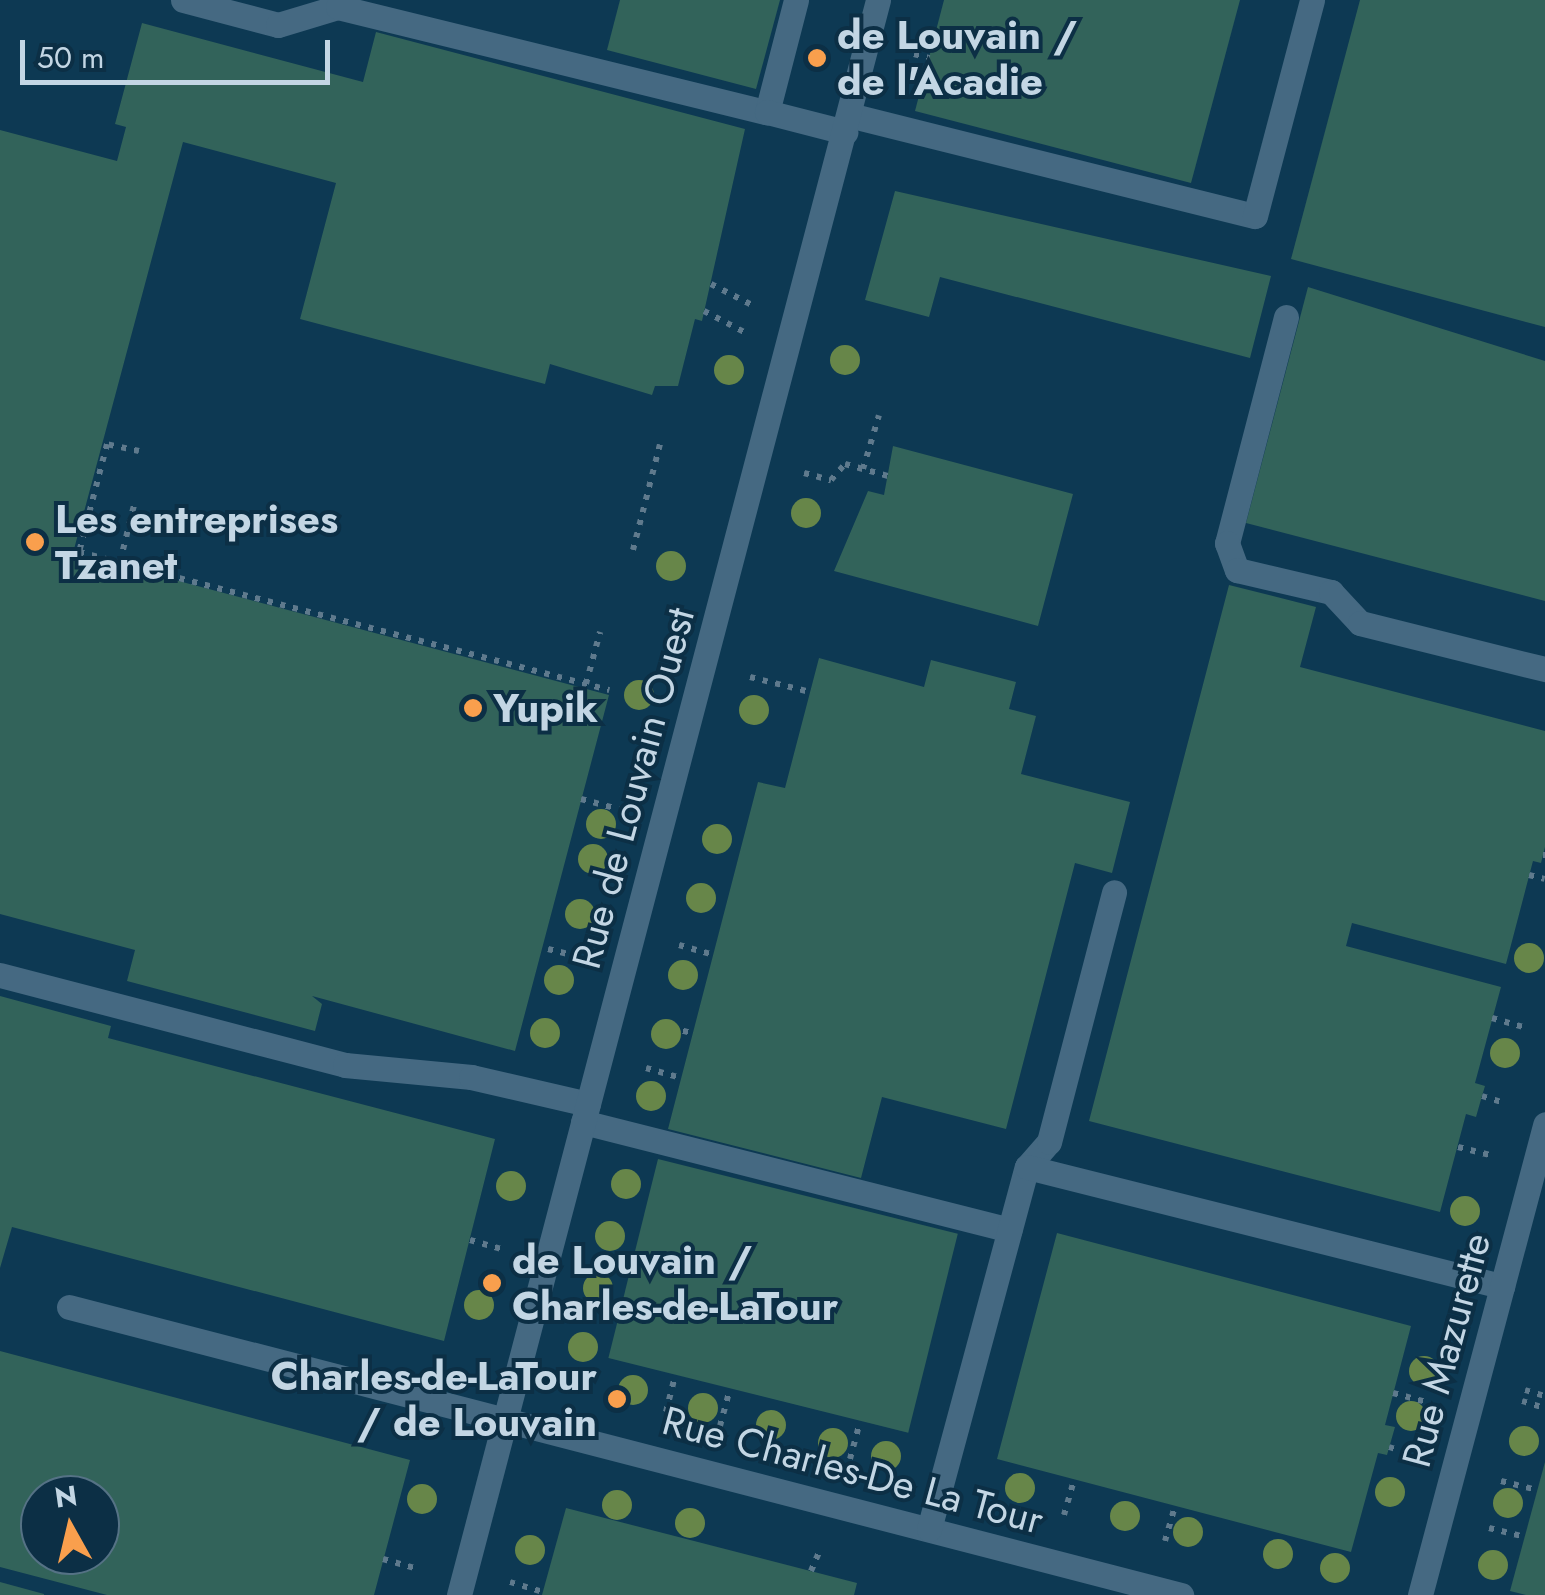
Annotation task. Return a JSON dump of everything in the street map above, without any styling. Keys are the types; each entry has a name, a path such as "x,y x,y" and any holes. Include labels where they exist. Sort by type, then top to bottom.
{"street":[{"path":"183,0 278,24 338,7 766,112 847,124 1255,216 1312,0"},
{"path":"766,112 796,0"},
{"name":"Rue de Louvain Ouest","path":"459,1595 878,0"},
{"path":"1286,317 1227,543 1237,570 1331,592 1360,623 1545,669"},
{"path":"928,1529 1027,1167 1049,1142 1114,892"},
{"path":"0,975 345,1066 471,1077 586,1113 1010,1230"},
{"name":"Rue Mazurette","path":"1420,1595 1545,1124"},
{"path":"1027,1167 1502,1286"},
{"name":"Rue Charles-De La Tour","path":"69,1308 1181,1595"}],"path":[{"path":"914,54 929,58"},
{"path":"712,284 752,304"},
{"path":"704,310 744,332"},
{"path":"863,469 879,416"},
{"path":"139,450 107,444 79,552 609,690"},
{"path":"633,550 660,444"},
{"path":"804,473 830,480 845,464 888,476"},
{"path":"120,562 134,505"},
{"path":"586,684 600,632"},
{"path":"750,676 810,692"},
{"path":"581,799 618,809"},
{"path":"1529,875 1545,879"},
{"path":"679,946 713,954"},
{"path":"548,948 579,958"},
{"path":"1492,1018 1524,1027"},
{"path":"658,1024 692,1032"},
{"path":"646,1068 681,1078"},
{"path":"1482,1096 1505,1103"},
{"path":"1458,1147 1490,1155"},
{"path":"470,1240 502,1249"},
{"path":"666,1412 676,1375"},
{"path":"720,1426 730,1388"},
{"path":"1524,1390 1545,1396"},
{"path":"1393,1393 1426,1402"},
{"path":"1522,1401 1545,1408"},
{"path":"850,1460 860,1422"},
{"path":"1389,1447 1412,1454"},
{"path":"1064,1515 1074,1480"},
{"path":"1501,1481 1536,1490"},
{"path":"1165,1541 1175,1506"},
{"path":"1488,1528 1524,1536"},
{"path":"811,1571 821,1548"},
{"path":"384,1559 417,1569"},
{"path":"510,1582 543,1592"}],"shaded area":[{"path":"0,0 1545,0 1545,1595 0,1595"}],"building":[{"path":"620,0 780,0 756,89 607,50"},
{"path":"944,0 1240,0 1191,183 915,111"},
{"path":"1360,0 1545,0 1545,327 1291,259"},
{"path":"142,23 363,82 376,32 745,129 702,321 695,319 678,386 655,386 652,395 550,364 545,384 300,319 336,183 183,142 73,553 609,695 515,1051 312,996 322,1004 315,1031 127,981 135,950 0,914 0,130 117,161 126,127 115,124"},
{"path":"895,191 1271,276 1250,358 940,277 929,317 865,300"},
{"path":"1308,287 1545,361 1545,601 1246,523"},
{"path":"893,446 1073,494 1038,626 834,571 868,491 884,495"},
{"path":"1229,585 1316,607 1300,667 1545,731 1545,847 1541,863 1533,861 1506,964 1352,923 1346,946 1501,987 1475,1083 1485,1086 1476,1117 1466,1114 1440,1212 1089,1121"},
{"path":"819,658 924,687 931,660 1016,682 1009,709 1036,716 1021,774 1130,802 1112,873 1075,863 1006,1129 882,1097 861,1178 668,1129 758,782 785,788"},
{"path":"0,996 111,1026 108,1038 495,1139 444,1341 12,1227 0,1268"},
{"path":"658,1159 958,1234 908,1433 608,1358"},
{"path":"1057,1233 1411,1326 1385,1425 1395,1427 1387,1455 1378,1453 1351,1552 997,1459"},
{"path":"0,1351 410,1460 374,1595 107,1595 31,1575 120,1575 120,1475 20,1475 20,1572 0,1567"},
{"path":"1545,1462 1545,1595 1526,1595 1510,1591"},
{"path":"566,1508 857,1583 854,1595 542,1595"},
{"path":"0,1582 44,1594 44,1595 0,1595"}],"place":[{"name":"de Louvain / de l'Acadie","path":"817,58"},
{"name":"Les entreprises Tzanet","path":"35,542"},
{"name":"Yupik","path":"473,708"},
{"name":"de Louvain / Charles-de-LaTour","path":"492,1283"},
{"name":"Charles-de-LaTour / de Louvain","path":"617,1399"}]}
